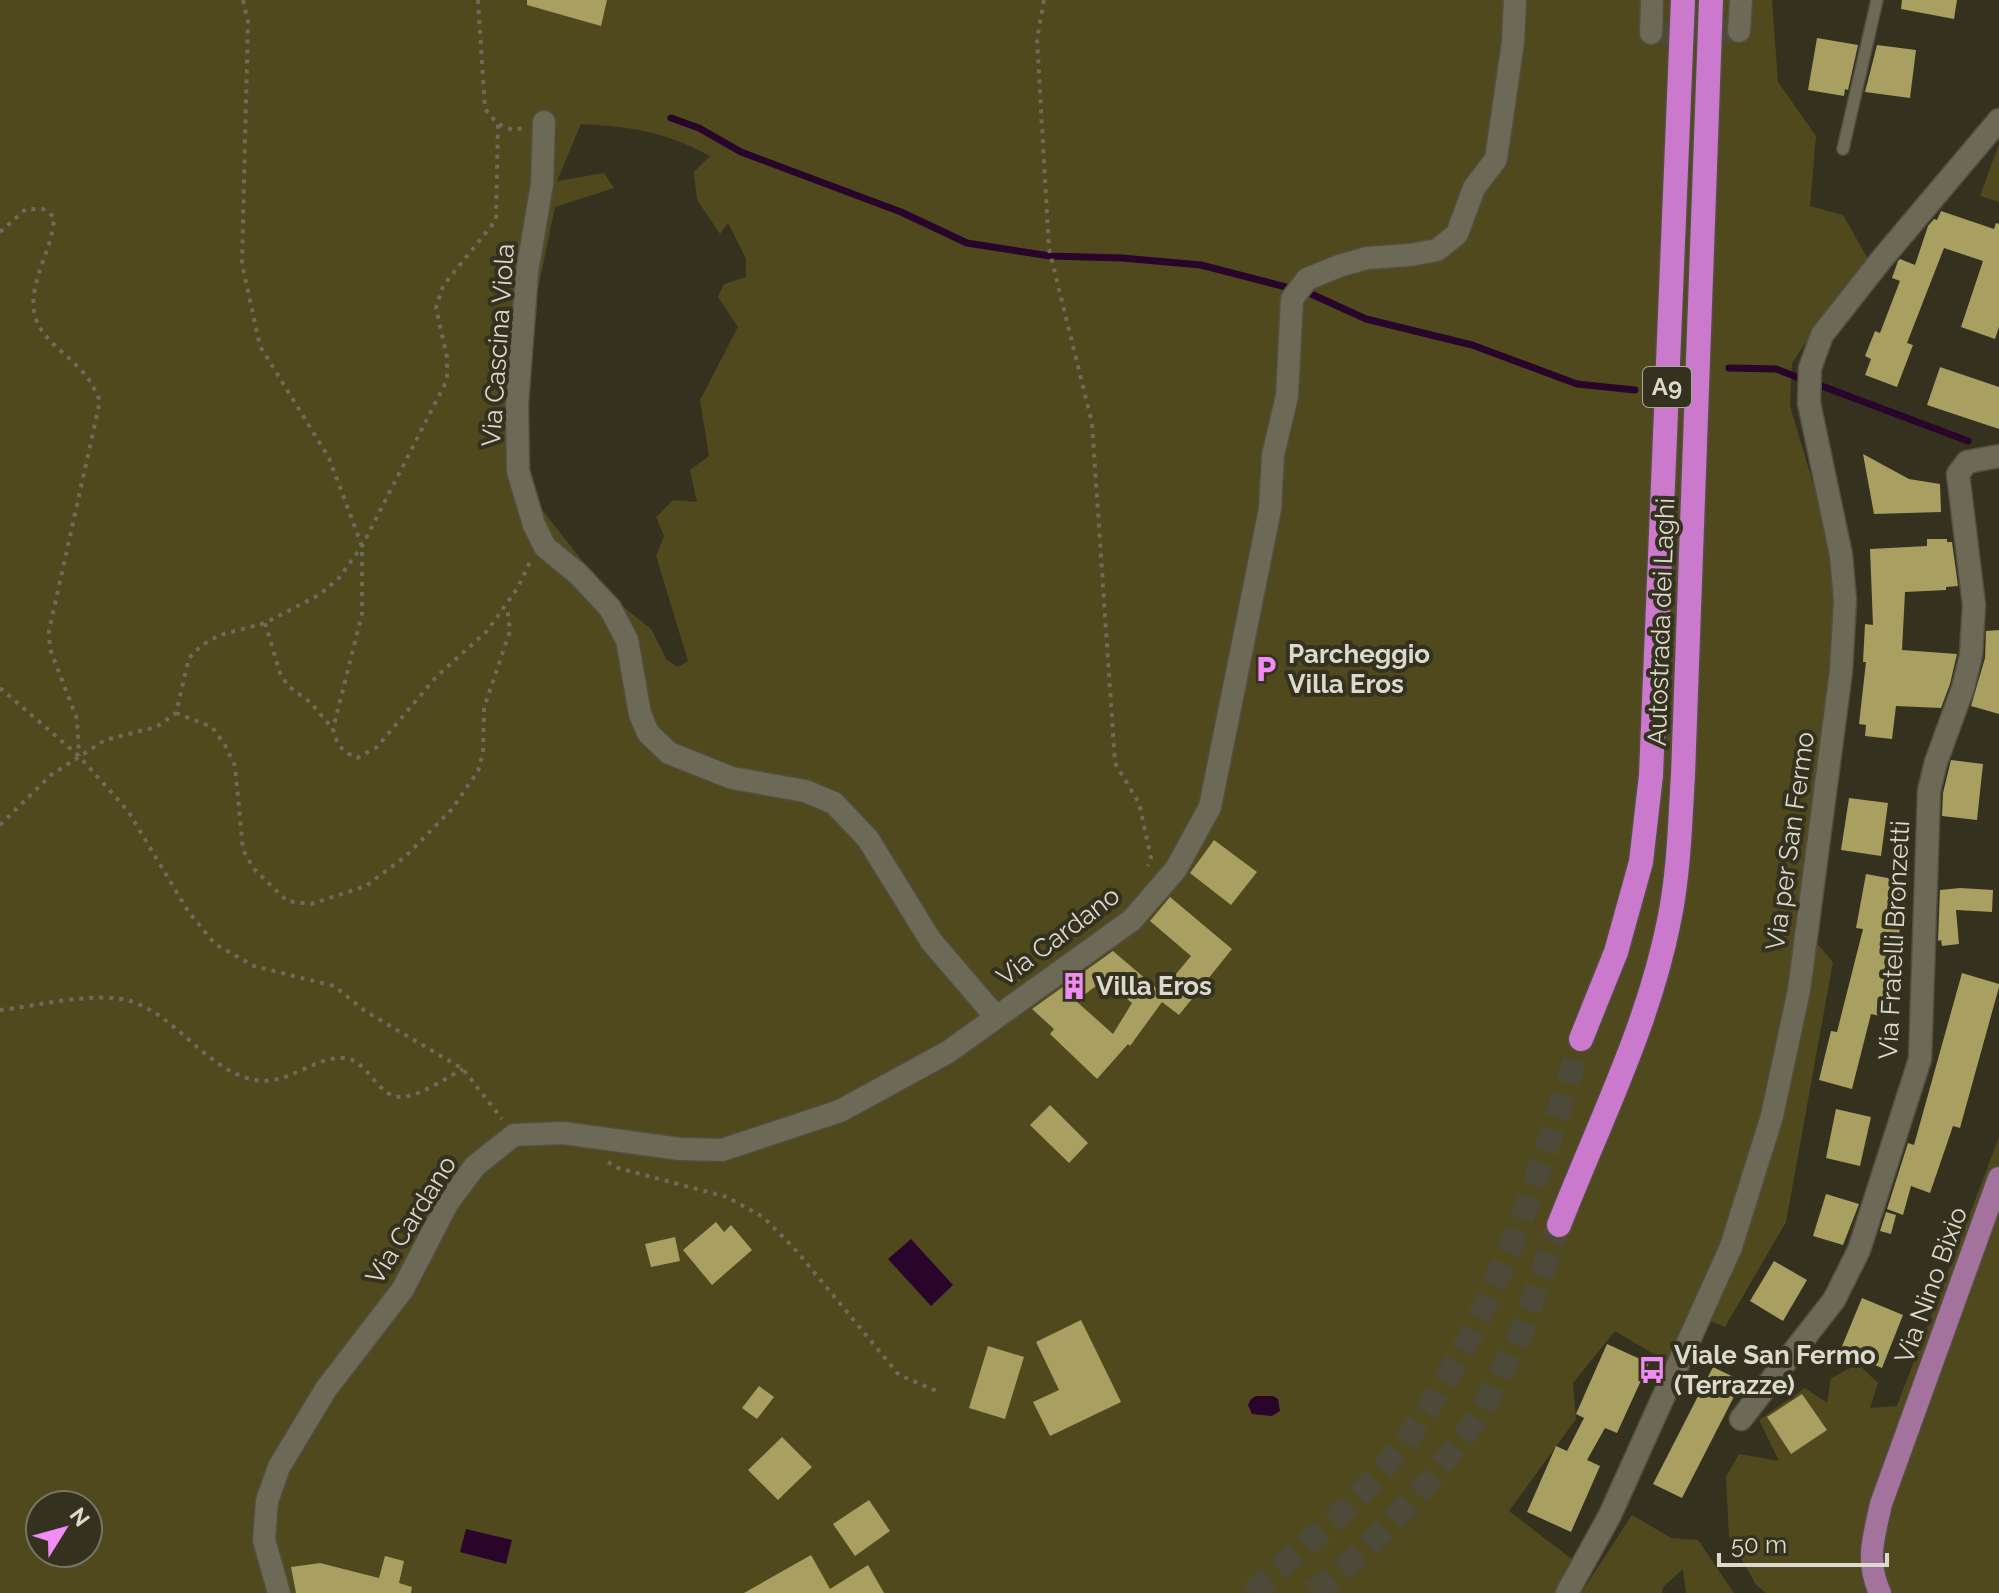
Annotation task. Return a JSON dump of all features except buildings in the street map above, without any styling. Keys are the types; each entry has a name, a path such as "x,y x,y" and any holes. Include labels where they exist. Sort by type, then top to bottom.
{"highway":[{"name":"Autostrada dei Laghi","path":"1581,1039 1616,952 1641,862 1651,775 1683,0"},
{"name":"Autostrada dei Laghi","path":"1559,1225 1627,1062 1650,998 1670,920 1683,775 1711,0"}],"main road":[{"name":"Via Nino Bixio","path":"1880,1593 1872,1576 1871,1551 1881,1504 1999,1178"}],"street":[{"name":"Via Cardano","path":"279,1593 264,1540 267,1501 279,1467 326,1389 403,1289 447,1204 475,1166 514,1135 563,1133 680,1149 722,1150 840,1111 948,1052 1132,920 1176,869 1210,807 1270,509 1273,455 1287,396 1292,299 1307,279 1339,266 1367,258 1437,250 1457,234 1474,188 1496,159 1513,42 1515,0"},
{"path":"1651,33 1652,0"},
{"path":"1739,31 1741,0"},
{"name":"Via per San Fermo","path":"1567,1593 1610,1515 1731,1247 1772,1116 1799,990 1841,671 1845,600 1841,555 1809,403 1810,368 1822,335 1999,120"},
{"name":"Via Cascina Viola","path":"544,122 542,184 527,272 517,404 518,471 534,525 545,547 578,574 610,608 627,640 640,714 648,733 669,753 732,778 805,791 834,803 868,839 931,941 996,1017"},
{"name":"Via Fratelli Bronzetti","path":"1741,1419 1834,1300 1859,1250 1920,1059 1929,791 1971,655 1974,605 1958,474 1967,462 1999,456"}],"lane":[{"path":"1843,149 1877,0"}],"path":[{"path":"243,0 248,22 242,264 260,346 329,458 362,546 362,614 333,729 336,742 343,752 357,758 377,747 436,677 487,631 507,605 532,557 545,547"},
{"path":"478,0 485,109 498,124 513,130 544,122"},
{"path":"1044,0 1037,39 1049,249 1092,423 1115,763 1139,803 1151,858 1147,871"},
{"path":"0,825 51,775 79,756 105,740 156,727 176,713 189,658 202,645 220,635 265,623 319,595 339,578 362,546 447,380 447,357 436,308 443,286 496,220 498,124"},
{"path":"0,232 26,209 43,209 54,217 53,233 34,294 34,318 47,338 82,371 100,401 49,631 50,649 77,719 79,756"},
{"path":"176,713 212,727 225,745 235,766 243,850 254,869 287,901 311,904 366,886 406,856 452,809 478,771 483,753 484,708 510,631 507,605"},
{"path":"265,623 280,673 288,686 310,702 333,729"},
{"path":"0,688 79,756 128,811 188,911 215,944 254,966 334,986 365,1011 463,1069 514,1135"},
{"path":"0,1010 93,997 132,1001 163,1018 222,1067 256,1080 280,1080 345,1058 358,1064 384,1092 396,1097 408,1097 463,1069"},
{"path":"606,1160 618,1168 727,1197 763,1217 794,1248 899,1375 939,1392"}],"shaded area":[{"path":"0,0 1772,0 1778,82 1816,136 1810,206 1843,215 1872,266 1835,299 1792,363 1790,406 1834,554 1840,614 1800,924 1833,962 1786,1222 1725,1327 1693,1314 1667,1362 1615,1331 1573,1383 1576,1419 1509,1511 1573,1560 1556,1593 0,1593","holes":["581,124 616,127 677,141 710,156 694,172 697,200 720,234 728,223 746,259 746,277 724,284 718,297 738,327 700,400 709,456 690,470 697,502 673,500 656,517 664,536 656,556 688,661 678,667 667,660 651,629 610,596 536,502 521,460 532,318 555,207 614,188 604,173 557,181"]},
{"path":"1999,144 1999,202 1980,196"},
{"path":"1999,1137 1999,1593 1766,1593 1756,1585 1729,1536 1726,1477 1739,1454 1779,1461 1759,1420 1805,1388 1827,1403 1831,1378 1858,1364 1878,1383 1870,1408 1897,1406"},
{"path":"911,1239 953,1285 931,1306 888,1259"},
{"path":"1256,1396 1278,1399 1280,1411 1272,1416 1252,1414 1248,1405"},
{"path":"1632,1515 1671,1538 1698,1540 1734,1593 1686,1593 1683,1569 1663,1587 1662,1593 1581,1593"},
{"path":"466,1529 512,1540 506,1564 460,1552"}],"waterway":[{"path":"671,118 699,128 741,152 901,212 967,243 1050,256 1201,265 1309,293 1366,319 1472,345 1577,384 1635,390"},
{"path":"1729,368 1776,369 1802,379"},
{"path":"1819,385 1968,441"}],"tunnel":[{"path":"1651,33 1739,31"},
{"path":"1251,1593 1376,1477 1426,1411 1456,1362 1483,1311 1527,1204 1581,1039"},
{"path":"1314,1593 1365,1550 1432,1478 1479,1416 1520,1335 1559,1225"}],"place":[{"name":"Parcheggio Villa Eros","path":"1266,669"},
{"name":"Villa Eros","path":"1074,986"},
{"name":"Viale San Fermo (Terrazze)","path":"1652,1370"}]}
